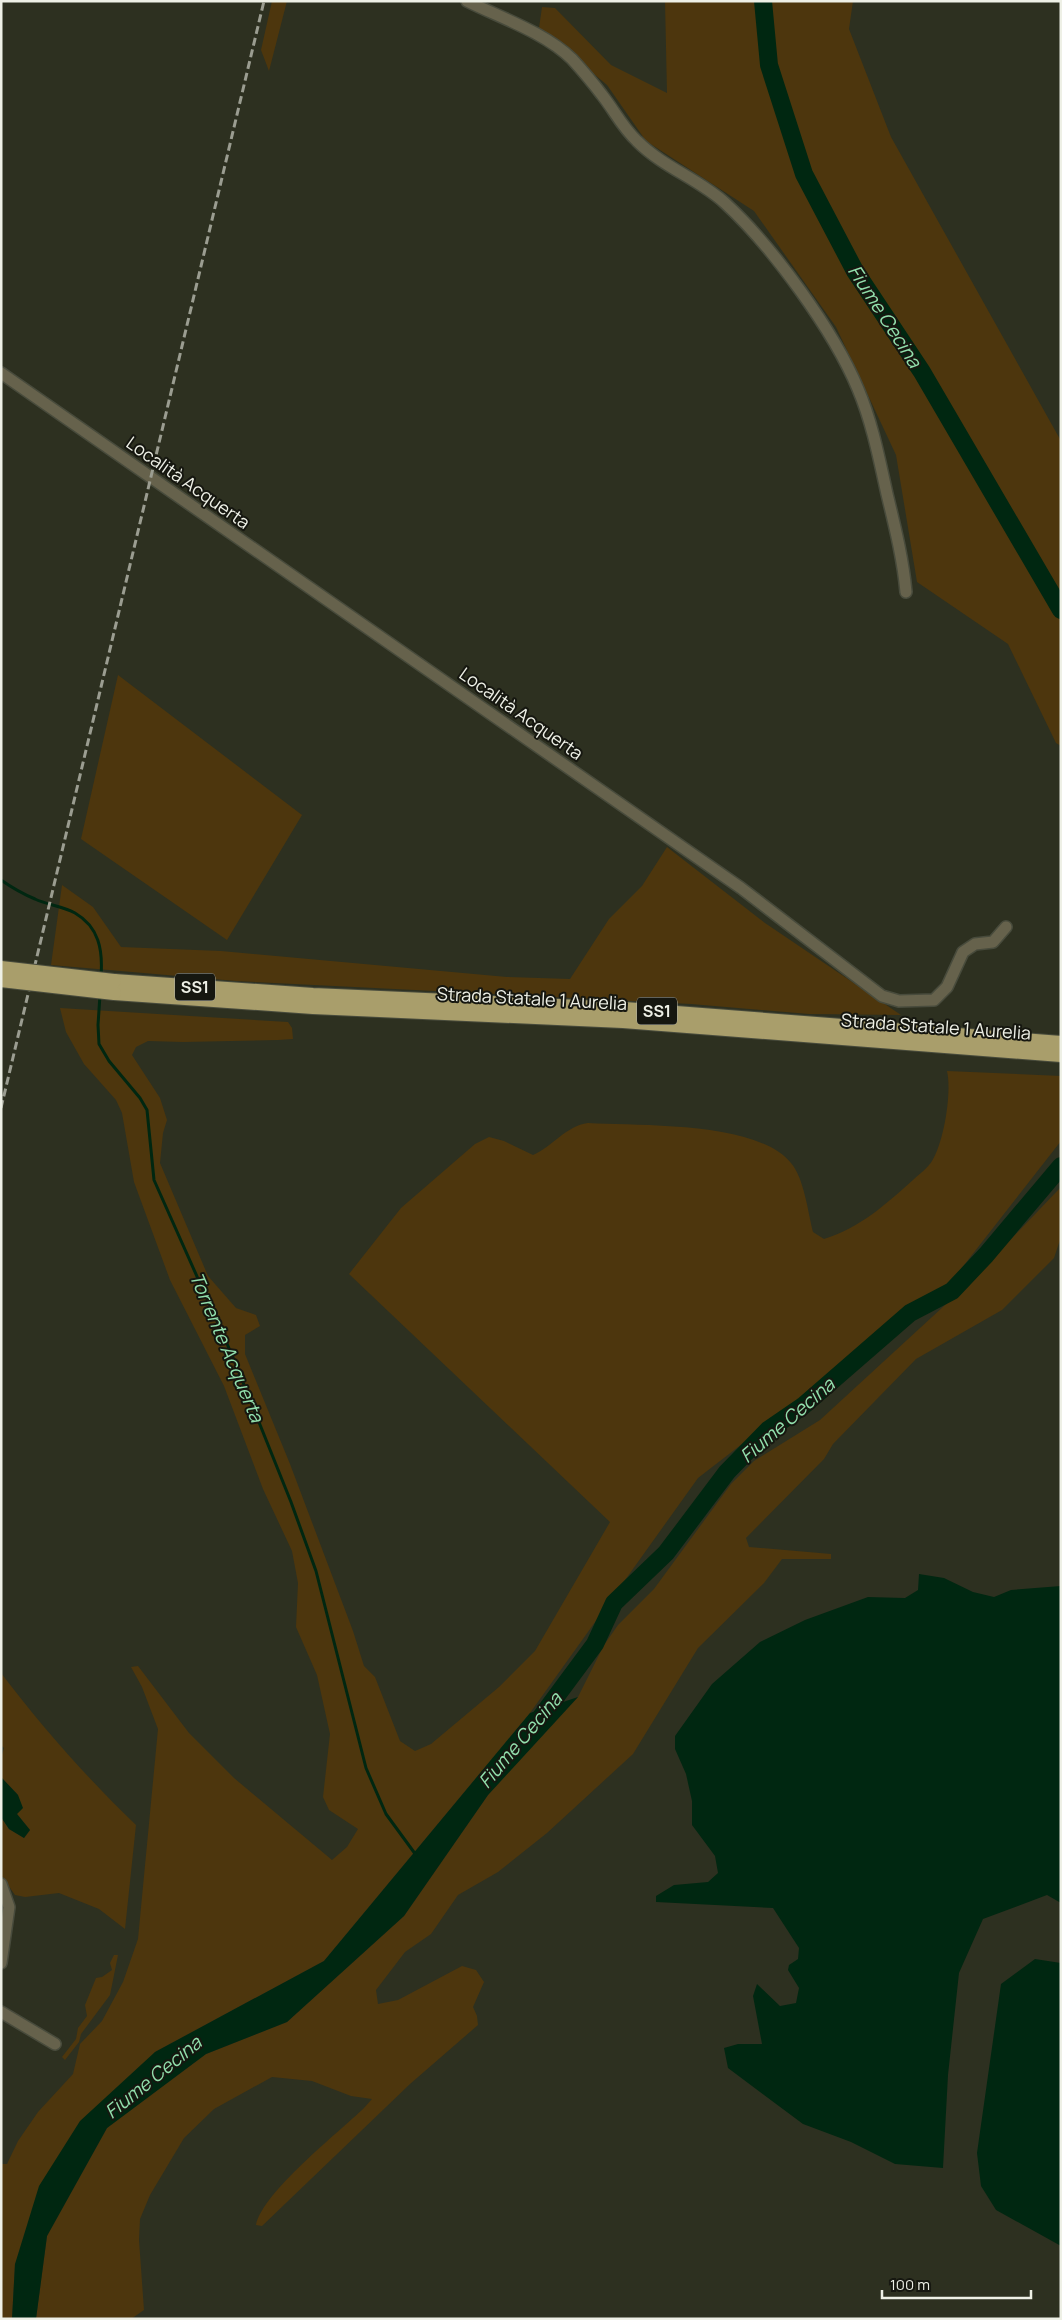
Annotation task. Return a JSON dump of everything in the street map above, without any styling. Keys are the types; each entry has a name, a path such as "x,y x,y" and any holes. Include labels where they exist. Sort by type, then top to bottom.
{"highway":[{"name":"Strada Statale 1 Aurelia","path":"1,968 114,987"},
{"name":"Strada Statale 1 Aurelia","path":"1,980 623,1021 1000,1043 1061,1042"},
{"name":"Strada Statale 1 Aurelia","path":"1000,1043 1061,1055"}],"street":[{"path":"467,1 541,38 571,59 603,95 623,126 636,141 671,169 703,186 724,202 750,228 796,286 841,352 864,406 904,562 906,592"},
{"name":"Località Acquerta","path":"1,373 741,888 882,996 899,1001 934,1000 947,987 963,952 975,944 993,942 1006,927"},
{"path":"1,1884 9,1907 1,1962"},
{"path":"1,2012 55,2044"}],"shaded area":[{"path":"272,1 287,1 269,71 261,50"},
{"path":"665,1 853,1 849,29 891,137 1061,441 1061,746 1056,743 1008,644 917,582 896,455 836,327 754,211 646,141 607,85 539,28 542,7 555,8 611,65 667,93"},
{"path":"118,675 302,815 227,940 81,839"},
{"path":"667,847 765,923 901,1015 809,1014 691,1004 236,981 51,965 62,885 93,907 121,947 221,951 507,977 570,979 609,919 642,886"},
{"path":"60,1008 288,1022 292,1028 293,1039 148,1041 136,1047 132,1055 160,1098 167,1120 163,1133 160,1163 208,1276 236,1308 256,1315 260,1326 245,1335 245,1354 290,1464 353,1631 364,1666 375,1677 400,1741 415,1751 431,1744 499,1687 535,1651 610,1522 349,1274 401,1208 475,1144 489,1137 504,1141 533,1155 566,1132 588,1123 696,1128 752,1139 775,1149 795,1169 802,1186 813,1232 824,1239 861,1222 893,1198 930,1164 940,1142 946,1117 948,1104 947,1071 1061,1076 1061,1141 950,1283 698,1478 530,1713 324,1961 155,2052 15,2264 12,2319 1,2319 1,2164 7,2164 18,2141 38,2112 73,2074 80,2044 102,2021 123,1982 138,1939 158,1729 142,1687 131,1667 138,1666 189,1733 234,1778 332,1860 347,1847 358,1829 329,1810 323,1797 330,1734 317,1675 296,1627 298,1583 292,1551 263,1489 224,1386 170,1280 134,1182 122,1113 116,1100 84,1064 66,1032"},
{"path":"1061,1187 1061,1237 1054,1258 1002,1310 916,1359 833,1444 824,1459 746,1538 749,1547 831,1554 831,1559 782,1559 764,1583 698,1648 633,1754 547,1833 498,1872 458,1895 431,1934 405,1952 376,1990 378,2004 398,2000 462,1966 476,1970 484,1982 473,2007 478,2025 410,2084 262,2226 256,2225 272,2196 286,2180 372,2099 351,2096 312,2081 272,2077 214,2109 184,2138 150,2195 140,2219 139,2240 144,2310 131,2319 36,2319 47,2236 107,2128 206,2054 287,2022 404,1916 488,1795 578,1697 604,1645 618,1625 654,1589 731,1484 754,1461 820,1420 969,1283"},
{"path":"1,1673 66,1752 136,1825 125,1929 99,1909 59,1893 25,1897 15,1895 1,1875 1,1817 9,1829 24,1838 30,1830 17,1814 18,1795 1,1777 1,1758 4,1748 1,1745"},
{"path":"114,1955 118,1955 110,1995 81,2034 79,2042 65,2060 62,2057 76,2039 78,2028 87,2016 85,2005 96,1978 102,1977 112,1970 110,1963"}],"water":[{"path":"919,1574 944,1578 973,1592 994,1597 1011,1590 1061,1586 1061,1903 1047,1895 983,1919 959,1973 948,2075 943,2168 895,2164 851,2142 803,2124 728,2068 724,2048 738,2044 762,2044 753,1996 757,1984 780,2006 796,2003 799,1988 788,1970 789,1965 798,1959 799,1948 773,1908 656,1902 656,1896 674,1885 708,1882 718,1873 715,1856 692,1825 692,1801 686,1774 675,1749 675,1736 712,1684 760,1642 805,1620 868,1597 905,1598 918,1590"},
{"path":"578,1697 488,1795 404,1916 287,2022 206,2054 107,2128 47,2236 36,2319 12,2319 15,2264 39,2186 80,2121 155,2052 324,1961 530,1713"},
{"path":"1,1777 18,1795 23,1808 17,1814 30,1830 24,1838 9,1829 1,1817"},
{"path":"1035,1959 1061,1963 1061,2246 996,2210 981,2186 977,2153 1001,1984"}],"waterway":[{"name":"Fiume Cecina","path":"763,1 769,65 804,174 855,271 922,372 1061,610"},
{"name":"Torrente Acquerta","path":"1,880 31,897 75,913 83,919 98,940 101,957 101,976"},
{"name":"Torrente Acquerta","path":"100,995 99,1044 109,1061 140,1098 147,1110 154,1180 232,1355 291,1502 316,1571 366,1768 386,1814 416,1855"},
{"name":"Fiume Cecina","path":"535,1725 595,1644 614,1603 666,1553 727,1472 768,1430 803,1406 910,1313 952,1291 986,1255 1061,1166"}],"railway":[{"path":"1,1108 264,1"}]}
